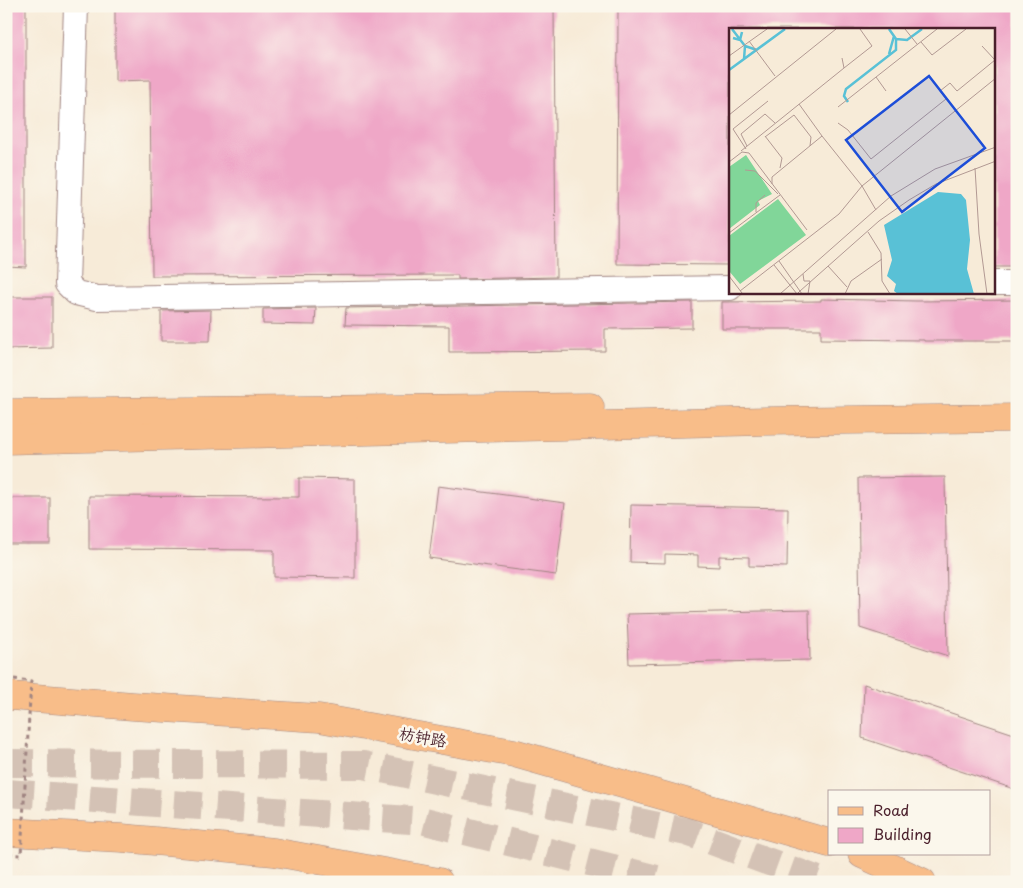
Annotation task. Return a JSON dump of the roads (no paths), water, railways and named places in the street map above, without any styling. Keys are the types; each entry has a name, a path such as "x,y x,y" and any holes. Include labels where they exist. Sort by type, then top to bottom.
{"main road":[{"path":"6,413 732,406 1017,401"},
{"path":"6,440 766,421 1017,418"},
{"name":"枋钟路","path":"7,692 132,706 320,718 514,754 828,843"},
{"path":"6,832 122,838 274,852 439,882"},
{"path":"871,866 922,882"}],"lane":[{"path":"76,6 67,284 76,293 97,298 729,288"},
{"path":"996,283 1017,283"}],"tunnel":[{"path":"6,763 363,765 687,832 824,882"},
{"path":"6,793 425,821 669,882"}]}
